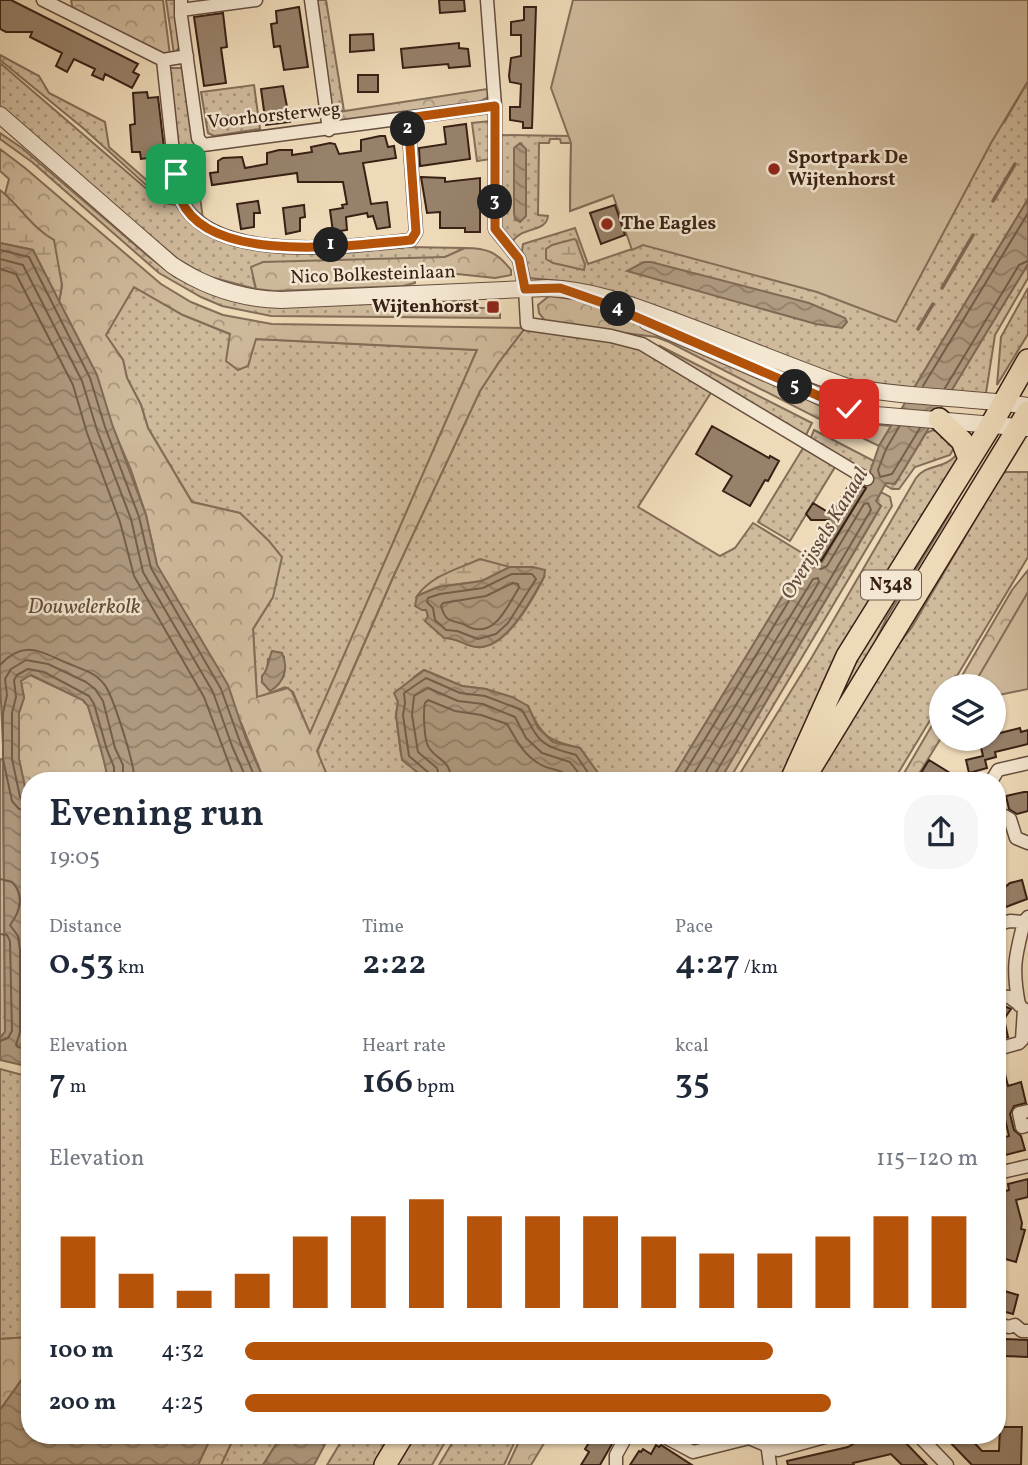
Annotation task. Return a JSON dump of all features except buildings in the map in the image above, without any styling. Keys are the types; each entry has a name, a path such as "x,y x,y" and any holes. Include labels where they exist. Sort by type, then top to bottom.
{"main road":[{"name":"N348","path":"795,772 847,656 991,425 1028,360"},
{"path":"939,419 962,441 969,459"},
{"name":"N348","path":"808,772 1025,422"},
{"path":"384,1465 397,1444"}],"street":[{"path":"43,0 163,60 187,57"},
{"path":"181,5 256,0"},
{"path":"311,0 329,130"},
{"path":"487,0 495,106 495,229 519,259 525,289 527,324 611,336 642,344 867,479"},
{"name":"Voorhorsterweg","path":"181,5 198,138 203,145 495,106"},
{"path":"163,60 177,189 182,203 201,223 239,241 263,246 290,247 411,240 416,232 408,118"},
{"name":"Nico Bolkesteinlaan","path":"0,115 172,265 197,281 240,295 281,300 560,288 600,294 845,386 1028,406"},
{"name":"Nico Bolkesteinlaan","path":"0,127 61,170"},
{"name":"Nico Bolkesteinlaan","path":"560,288 606,304 831,402 870,414 991,425 1025,422"},
{"path":"997,772 999,769 1028,763"},
{"path":"1006,817 1010,819 1016,838 1028,843"},
{"path":"1006,922 1026,920 1013,975 1024,1009 1022,1040 1006,1047"},
{"path":"1006,997 1024,1009"},
{"path":"1028,1111 1019,1113 1022,1127 1028,1125"},
{"path":"1006,1171 1028,1166"},
{"path":"1006,1326 1015,1325 1022,1331 1028,1331"},
{"path":"616,1465 616,1455 622,1444"},
{"path":"678,1444 693,1452 725,1444"},
{"path":"768,1444 770,1465"},
{"path":"771,1444 778,1450 800,1444"},
{"path":"927,1444 947,1465"}],"green space":[{"path":"71,0 163,0 170,55 161,55 73,11"},
{"path":"166,0 176,0 180,46 174,54"},
{"path":"317,0 326,0 344,111 332,113"},
{"name":"Sportpark De Wijtenhorst","path":"573,0 1005,121 1028,81 1028,199 914,388 859,384 559,281 530,278 522,251 523,244 575,228 588,264 632,249 614,195 570,211 571,143 561,143 560,139 539,143 538,215 548,216 546,221 543,225 516,237 512,242 500,233 500,135 569,136"},
{"name":"Sportpark De Wijtenhorst","path":"573,0 1028,0 1028,81 991,143 896,322 817,292 643,245 632,250 613,195 570,211 571,143 551,88"},
{"path":"0,55 39,76 49,93 105,122 109,147 159,191 173,189 175,201 171,202 156,194 83,128 0,60"},
{"path":"0,63 163,203 176,205 188,221 208,233 281,251 465,248 445,257 253,278 256,289 207,276 178,259 0,109"},
{"path":"169,68 181,68 184,72 195,146 203,152 194,153 203,219 184,198"},
{"path":"254,85 260,129 214,136 208,133 201,92"},
{"path":"487,89 487,98 479,102 340,121 332,113"},
{"path":"490,121 491,159 477,161 472,123"},
{"path":"0,133 22,148 175,277 209,293 434,300 474,304 474,308 489,308 489,311 500,310 500,318 271,316 222,306 159,273 32,162 0,139"},
{"path":"0,149 161,284 191,302 223,315 272,324 525,328 480,391 394,575 317,751 326,772 261,772 242,725 157,565 146,515 131,470 59,302 62,285 41,233 5,194 9,179 0,171","holes":["134,287 183,315 230,334 226,361 238,370 248,366 256,339 477,350 310,733 288,688 257,697 253,629 273,597 282,557 240,513 192,502 148,428 141,405 127,378 123,360 106,335"]},
{"path":"0,190 39,229 54,240 62,285 59,302 33,250 0,243"},
{"path":"574,239 585,265 584,270 546,259 546,249"},
{"path":"465,248 486,250 496,255 511,270 511,275 495,278 457,274 414,277 415,283 403,286 274,291 256,289 251,267 263,262 445,257"},
{"path":"1028,264 1028,278 995,335 986,393 972,395 951,390"},
{"path":"134,287 183,315 230,334 248,366 255,339 477,350 310,734 293,692 285,687 257,698 253,629 273,597 240,513 192,502 148,428 141,405 127,378 123,360 105,335","holes":["284,657 284,676 270,690 262,682 268,659"]},
{"path":"1028,288 1028,334 997,385 1001,337"},
{"path":"549,296 579,300 612,309 740,366 845,418 859,423 891,426 879,446 656,337 547,323 539,313 538,305"},
{"path":"525,328 630,344 712,391 638,507 720,556 735,548 753,523 807,556 676,772 597,772 580,748 560,743 547,736 528,706 486,689 462,686 424,670 414,677 398,702 396,715 401,755 419,772 326,772 317,752 394,575 480,391","holes":["544,577 526,609 498,640 477,647 444,638 426,609"]},
{"path":"660,348 812,423 805,437"},
{"path":"814,430 874,461 871,475 810,440"},
{"path":"941,431 957,442 950,455 915,467 899,489 885,485 886,482 895,484 926,433"},
{"path":"803,448 835,467 790,541 758,522"},
{"path":"959,451 960,456 789,772 741,772 812,657 916,478 926,470 954,457"},
{"path":"1003,472 1028,472 1028,557 958,674 929,674 929,722 899,772 817,772 879,670 912,627"},
{"path":"881,492 890,497 892,506 734,772 725,772 881,506 876,502"},
{"path":"945,508 951,512 887,617 865,664 835,713 828,710"},
{"path":"480,559 510,567 482,581 438,587 417,596 438,578"},
{"path":"1028,570 1028,593 981,674 963,674 1012,590"},
{"path":"1028,592 1028,689 1006,694 1006,674 980,674"},
{"path":"30,675 83,700 88,706 106,772 22,772 19,759 19,713 24,697 20,681"},
{"path":"929,730 929,751 933,751 920,772 905,772"},
{"path":"0,759 3,760 5,1032 0,1038"},
{"path":"0,1069 21,1075 21,1338 0,1339"},
{"path":"21,1338 21,1381 0,1410 0,1339"},
{"path":"208,1444 231,1444 221,1465 198,1465"},
{"path":"231,1444 276,1444 263,1465 221,1465"},
{"path":"340,1444 389,1444 376,1465 327,1465"},
{"path":"408,1444 444,1444 432,1465 395,1465"},
{"path":"452,1444 514,1444 504,1465 439,1465"},
{"path":"518,1444 544,1444 531,1465 508,1465"}],"water":[{"path":"520,143 526,149 526,216 520,222 515,219 514,213 514,148"},
{"path":"1028,199 1028,264 895,484 886,483 876,501 881,506 725,772 676,772 807,556 822,562 863,492 879,446"},
{"name":"Douwelerkolk","path":"0,243 33,250 97,375 146,515 157,565 228,685 260,772 106,772 88,706 83,700 31,675 21,681 24,698 19,713 19,759 22,772 21,1065 0,1060 0,1038 5,1032 0,681"},
{"path":"644,262 809,303 845,318 847,322 842,328 816,324 627,271"},
{"path":"510,567 545,570 544,577 533,598 508,632 488,645 477,647 444,638 425,621 428,616 426,610 415,606 417,596 438,587 482,581"},
{"path":"272,651 282,653 285,670 279,684 270,691 262,682 262,676"},
{"path":"424,670 462,686 486,689 512,697 528,706 538,728 553,742 580,748 597,772 417,772 402,760 396,715 398,702 394,693"},
{"path":"21,1381 21,1444 208,1444 198,1465 0,1465 0,1410"},
{"path":"276,1444 325,1444 314,1465 263,1465"}],"waterway":[{"path":"993,201 1015,164"},
{"path":"942,288 973,235"},
{"path":"918,329 933,304"}],"place":[{"name":"Sportpark De Wijtenhorst","path":"774,169"},
{"name":"The Eagles","path":"607,224"},
{"name":"Wijtenhorst","path":"493,307"}],"route":[{"path":"176,174 182,203 193,218 220,234 239,241 263,246 290,247 411,240 416,232 408,118 495,106 495,229 519,259 525,289 560,288 606,304 849,409"}],"water label":[{"name":"Overijssels Kanaal","path":"825,534"}]}
